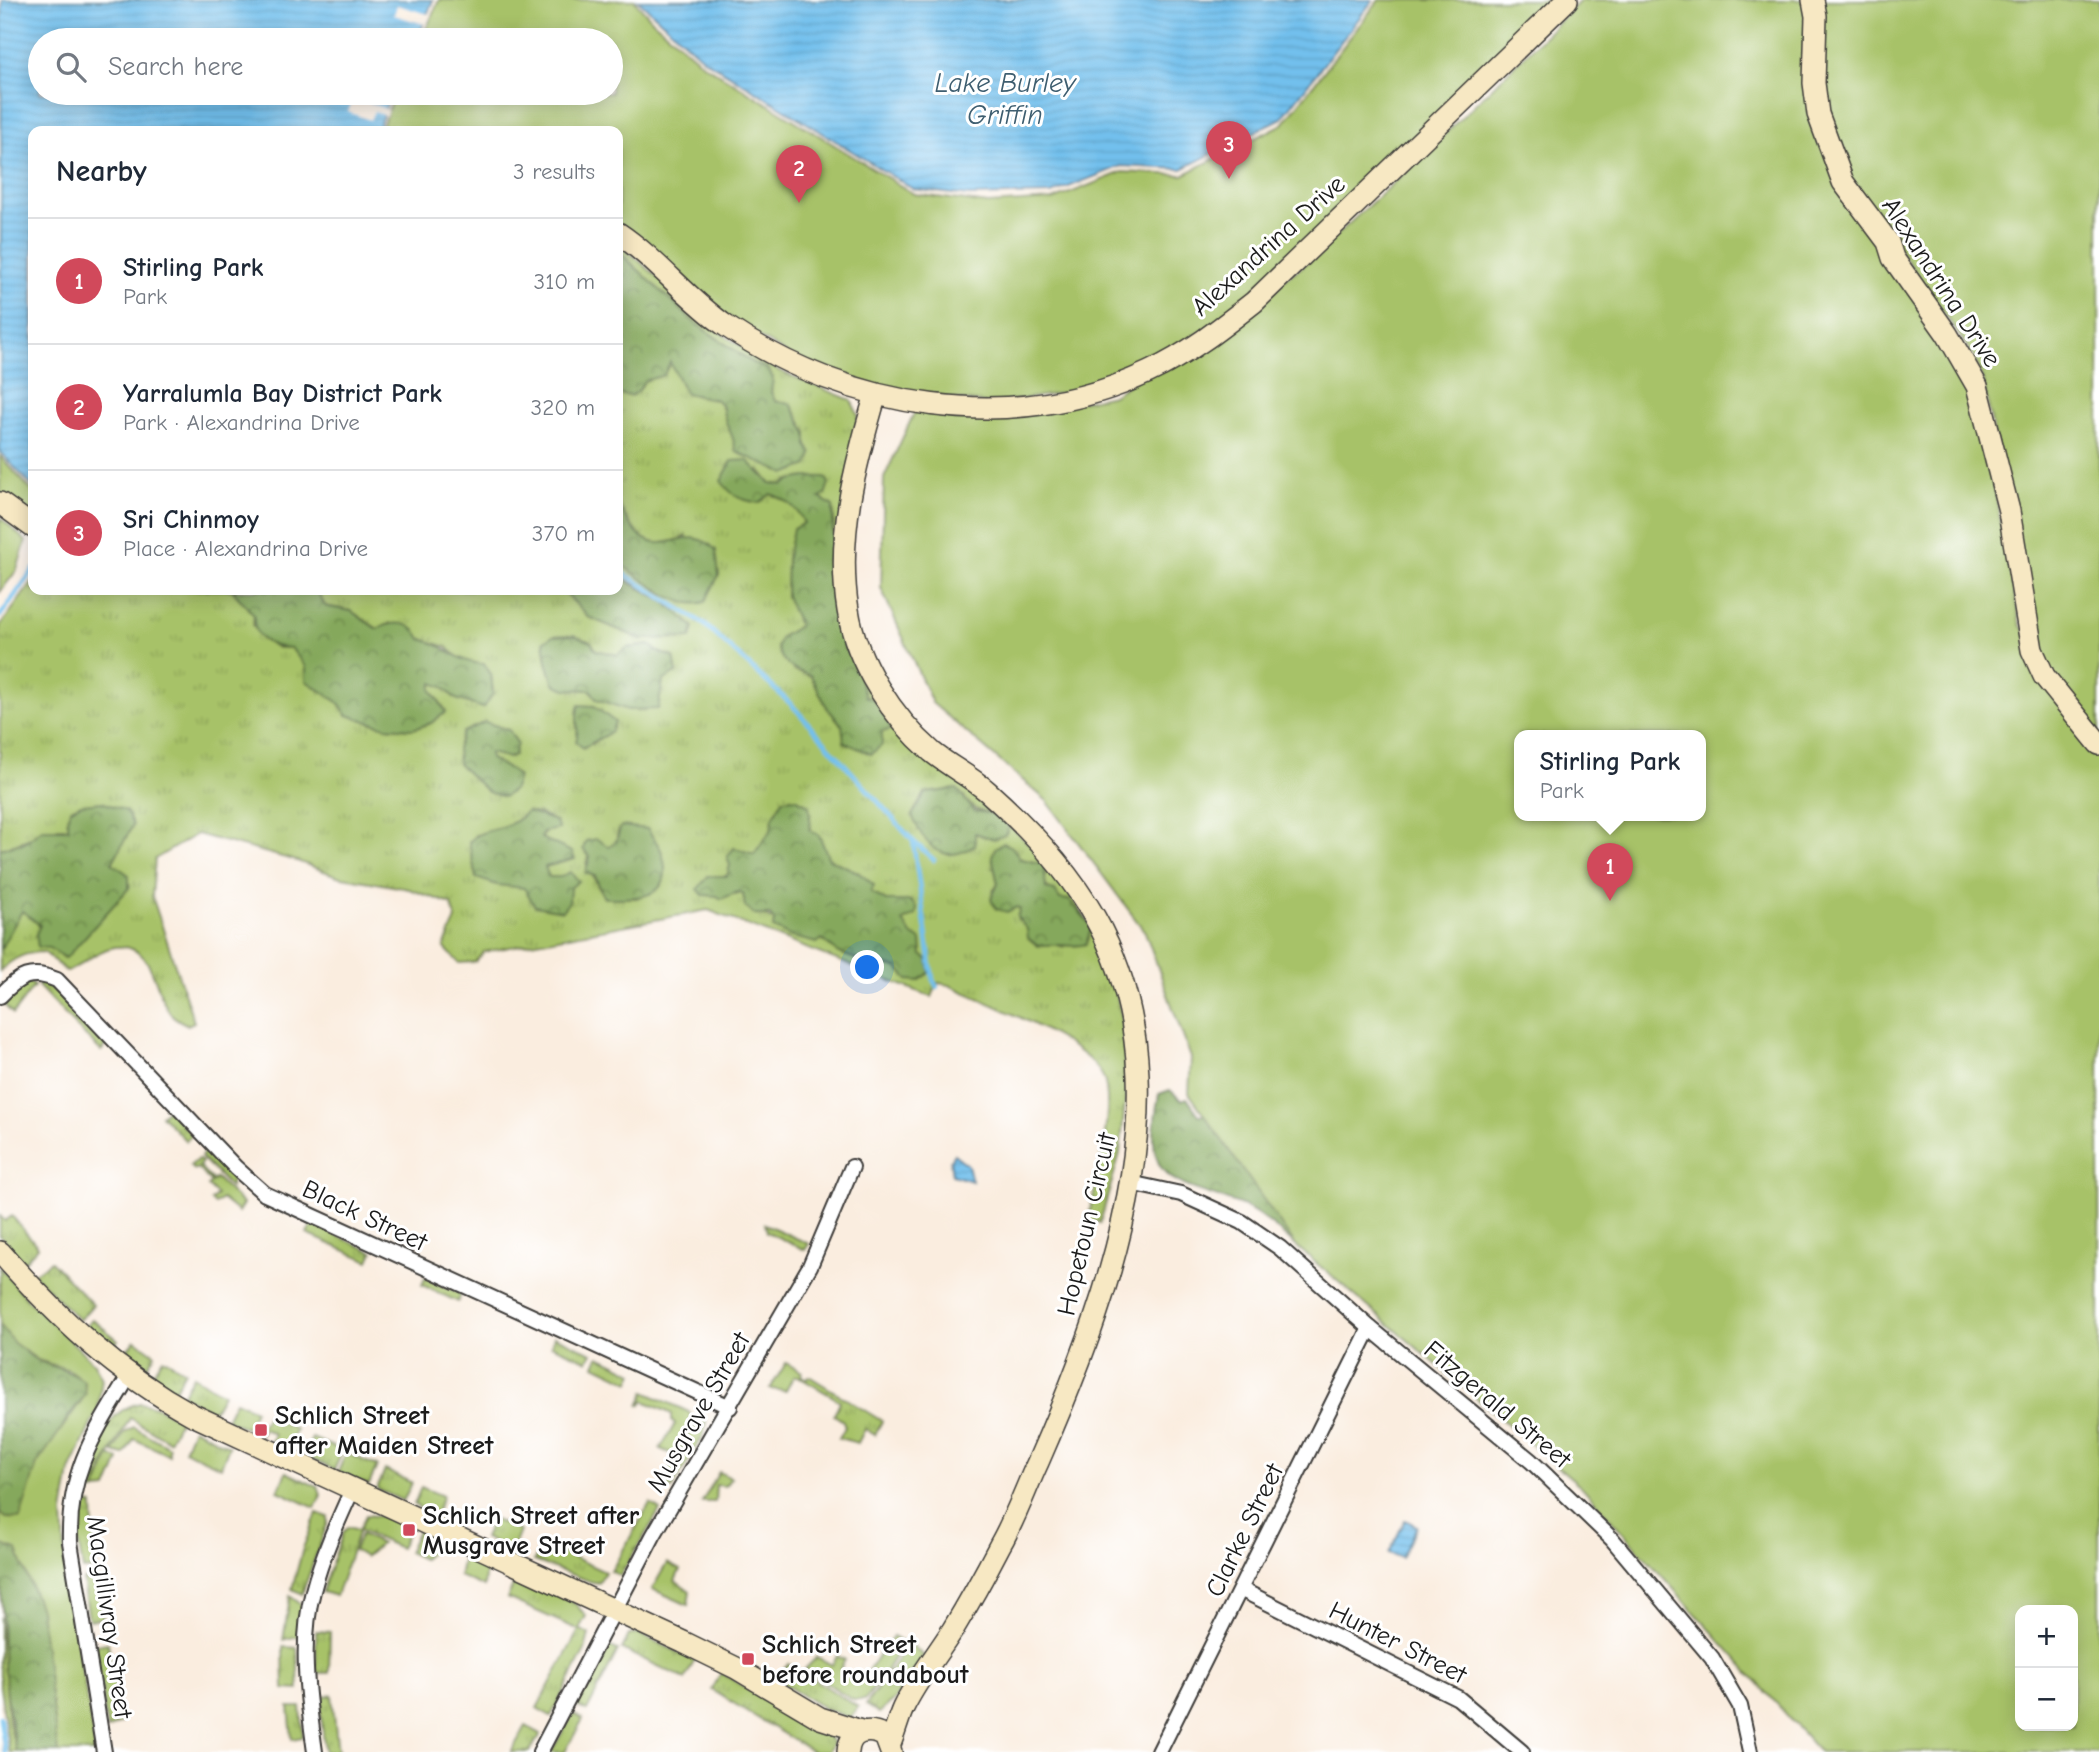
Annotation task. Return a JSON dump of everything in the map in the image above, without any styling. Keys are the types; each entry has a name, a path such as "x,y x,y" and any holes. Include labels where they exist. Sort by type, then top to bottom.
{"main road":[{"name":"Alexandrina Drive","path":"623,236 724,325 786,361 876,394 928,405 985,408 1047,405 1101,391 1149,372 1199,345 1254,302 1567,0"},
{"name":"Alexandrina Drive","path":"1813,0 1816,16 1814,83 1818,114 1843,182 1888,242 1893,258 1947,334 1977,386 2009,511 2025,621 2032,650 2057,694 2099,744"},
{"name":"Hopetoun Circuit","path":"876,394 853,471 845,565 848,613 864,659 894,711 932,752 983,787 1027,828 1064,870 1096,917 1121,970 1132,1018 1138,1075 1138,1133 1130,1183 1094,1318 1066,1398 1003,1540 964,1612 903,1709 891,1748"},
{"path":"0,503 28,523"},
{"path":"0,1252 75,1332 129,1376 192,1415 615,1609 736,1668 820,1718 884,1735 891,1748"},
{"name":"Hopetoun Circuit","path":"848,1750 851,1739 903,1709"},
{"path":"820,1718 848,1750"}],"street":[{"name":"Black Street","path":"0,996 27,973 45,975 57,980 236,1168 265,1194 730,1407"},
{"name":"Musgrave Street","path":"540,1752 653,1536 810,1266 852,1167"},
{"name":"Fitzgerald Street","path":"1130,1183 1181,1195 1242,1222 1280,1248 1370,1328 1531,1461 1612,1539 1712,1658 1740,1706 1751,1752"},
{"name":"Clarke Street","path":"1159,1752 1242,1590 1370,1328"},
{"name":"Macgillivray Street","path":"104,1752 75,1576 69,1514 77,1474 92,1439 129,1376"},
{"path":"315,1752 306,1654 310,1603 321,1565 352,1490"},
{"name":"Hunter Street","path":"1242,1590 1458,1698 1521,1752"}],"green space":[{"path":"439,0 634,0 653,21 703,64 914,194 988,204 1053,200 1122,172 1183,175 1283,124 1379,0 1568,0 1260,297 1107,386 991,404 883,390 792,357 731,320 623,228 623,126 382,126 390,105 623,105 623,28 426,28"},
{"path":"1581,0 1805,0 1818,140 1942,331 1982,422 2020,624 2099,747 2099,1752 1820,1752 1582,1487 1296,1246 1189,1093 1191,1058 1145,932 1047,801 932,703 881,588 884,478 915,411 971,417 1009,417 1113,395 1302,267 1418,160"},
{"path":"1820,0 2099,0 2099,732 2050,671 2038,645 1983,381 1973,355 1849,177 1824,109"},
{"path":"623,246 718,331 777,370 851,400 858,415 836,573 862,669 973,789 1056,871 1106,950 1122,1018 1126,1093 1120,1153 1100,1223 1088,1219 1103,1146 1106,1088 1102,1075 1092,1062 1076,1049 1032,1024 949,985 938,983 932,997 708,910 484,952 475,962 459,963 444,947 456,919 451,904 409,889 337,876 297,861 197,834 155,859 152,896 194,1022 188,1025 170,1013 146,960 128,948 115,947 102,951 67,972 44,952 20,957 0,971 0,950 21,911 34,920 63,958 132,825 58,828 0,849 0,626 28,588 28,595 236,595 254,615 253,626 277,648 291,648 306,667 307,681 338,702 347,715 386,727 413,729 431,723 446,711 431,689 433,683 443,687 456,699 493,694 491,674 463,662 447,647 421,639 390,623 378,629 351,611 325,606 319,595 568,595 588,617 641,639 694,627 646,589 623,578 623,565 679,600 712,586 719,575 686,536 662,543 652,542 636,532 623,512 623,395 631,396 639,390 644,381 670,361 691,393 717,400 730,425 736,452 745,456 811,454 807,445 807,433 791,404 775,401 771,392 773,378 767,368 753,363 695,323 623,256","holes":["759,469 770,483 783,485 789,480 825,477 820,498 833,506 834,515 832,602 845,650 855,662 865,697 842,725 828,709 811,676 793,670 781,637 799,626 789,597 787,574 788,563 804,523 795,508 770,494","573,635 591,642 596,650 617,655 627,648 650,645 658,652 674,657 658,693 596,699 591,690 566,689 547,662 553,636","594,706 605,716 610,732 602,735 593,744 576,742","485,722 514,754 509,758 490,752 489,759","957,789 976,809 993,811 985,837 975,833 929,843 912,815 925,793","783,799 810,820 811,831 829,859 858,872 871,892 886,901 911,901 916,915 902,921 922,955 908,980 898,968 864,963 837,952 822,939 816,943 779,922 755,915 743,893 717,896 708,876 727,876 739,850 754,854 771,830","537,813 555,821 541,838 566,851 560,862 544,867 549,877 578,881 535,906 525,888 513,885 475,835 505,828","618,831 637,898 604,898 586,863 590,856 616,842","1012,847 1021,859 1044,864 1043,883 1060,899 1064,947 1033,932 1017,917 1020,909 993,891 998,884 992,856"]},
{"path":"623,256 695,323 753,363 767,368 773,378 771,392 775,401 791,404 807,434 807,445 812,454 808,465 785,474 735,451 723,408 717,400 685,393 670,362 664,375 644,381 639,390 631,396 623,395"},
{"path":"0,456 28,487 28,513 0,492"},
{"path":"747,460 770,483 783,485 797,478 825,477 829,483 825,495 820,498 833,506 832,602 845,650 855,662 865,696 875,700 890,726 890,730 882,732 882,745 871,754 844,742 842,725 828,709 811,676 790,666 779,653 777,647 781,637 799,626 786,596 787,558 793,529 804,523 795,508 777,496 771,494 759,503 753,502 742,499 725,486 721,481 732,461"},
{"path":"623,512 631,526 644,538 655,543 690,538 702,541 716,550 719,575 705,602 682,602 648,584 623,566"},
{"path":"0,517 26,541 17,570 0,592"},
{"path":"623,579 665,602 694,627 691,638 641,639 588,617 568,595 623,595"},
{"path":"236,595 319,595 325,606 351,611 377,629 396,624 408,625 421,639 466,661 484,664 491,674 493,694 483,708 456,699 443,687 433,683 431,689 446,712 431,723 413,729 386,727 347,715 338,702 306,681 306,667 291,648 269,644 259,636 254,615"},
{"path":"573,635 591,642 596,650 617,655 627,648 650,645 658,652 674,657 677,672 663,681 658,709 628,710 596,699 591,690 566,689 554,684 544,641 553,636"},
{"path":"579,705 594,706 615,722 611,732 583,748 576,742"},
{"path":"485,722 509,730 517,743 514,755 509,758 490,753 490,759 511,770 518,777 514,789 504,797 488,792 458,764 457,749 463,732"},
{"path":"957,789 974,811 1001,815 1009,827 1005,835 994,839 975,833 975,845 954,854 936,850 929,844 912,815 926,793"},
{"path":"795,798 809,805 811,831 819,835 829,859 858,872 874,885 871,892 886,901 911,901 917,908 916,915 903,921 911,934 921,940 922,955 928,959 930,972 919,981 908,980 898,968 886,964 877,966 837,952 822,939 817,943 792,937 773,928 774,920 770,915 755,915 745,907 743,893 737,892 721,899 703,895 698,889 708,876 727,876 730,865 727,857 734,848 754,854 771,830 773,817 783,799"},
{"path":"102,802 126,811 133,825 112,863 129,875 129,888 66,958 49,948 38,947 36,934 40,925 22,911 0,950 0,849 25,842 42,829 69,829 67,819 71,809 81,804"},
{"path":"527,811 555,821 559,829 543,832 541,838 572,852 575,859 545,867 549,877 561,877 570,872 579,881 570,888 569,902 562,911 535,906 524,888 497,885 476,878 469,842 482,833 512,823"},
{"path":"621,826 648,829 660,847 665,869 664,880 651,894 629,898 604,898 595,876 585,873 590,857 583,849 586,841 597,839 609,847 616,841"},
{"path":"1004,843 1012,847 1021,859 1044,864 1046,889 1055,891 1060,899 1069,900 1092,926 1086,944 1038,946 1028,938 1027,929 1017,917 1020,909 1017,907 1007,912 996,909 991,899 998,884 992,856 995,848"},
{"path":"30,982 34,986 13,1014 4,1005 17,988"},
{"path":"41,982 55,988 79,1016 74,1024 38,986"},
{"path":"81,1016 108,1044 101,1051 74,1025"},
{"path":"1170,1090 1181,1100 1187,1098 1199,1115 1226,1112 1296,1246 1247,1207 1194,1189 1166,1173 1158,1161 1154,1145 1155,1123 1159,1094"},
{"path":"168,1109 192,1135 186,1141 161,1115"},
{"path":"206,1149 233,1178 230,1187 201,1157"},
{"path":"198,1159 202,1162 199,1166 213,1181 216,1178 243,1204 238,1212 222,1199 215,1204 211,1201 217,1195 208,1186 211,1182 197,1168 194,1170 190,1166"},
{"path":"0,1216 5,1221 12,1216 38,1247 24,1262 0,1236"},
{"path":"312,1224 373,1252 369,1261 307,1234"},
{"path":"765,1224 809,1244 805,1250 767,1232"},
{"path":"51,1261 93,1305 79,1320 33,1274"},
{"path":"0,1267 28,1300 94,1363 102,1379 98,1409 70,1471 63,1513 66,1576 96,1752 58,1752 40,1609 17,1550 0,1544 0,1513 6,1518 20,1519 37,1464 86,1394 84,1381 69,1370 38,1360 14,1343 0,1324"},
{"path":"425,1278 461,1294 458,1302 422,1285"},
{"path":"92,1319 118,1340 111,1349 85,1326"},
{"path":"0,1324 31,1356 84,1381 86,1394 67,1418 20,1519 6,1518 0,1513"},
{"path":"554,1336 592,1353 588,1361 551,1345"},
{"path":"135,1340 155,1354 144,1372 122,1356"},
{"path":"599,1356 634,1373 630,1382 595,1365"},
{"path":"163,1358 185,1371 174,1391 151,1377"},
{"path":"786,1363 802,1372 801,1376 807,1379 809,1376 882,1421 875,1435 865,1429 858,1443 839,1438 845,1427 843,1421 834,1415 840,1401 797,1376 793,1377 786,1391 770,1389"},
{"path":"193,1376 223,1394 213,1412 182,1395"},
{"path":"645,1392 689,1412 692,1423 675,1455 660,1449 675,1424 672,1422 672,1414 644,1401 639,1406"},
{"path":"235,1401 255,1410 247,1429 226,1419"},
{"path":"140,1403 159,1408 180,1420 169,1441 130,1418 101,1470 95,1491 81,1489 94,1450 108,1425 127,1407"},
{"path":"267,1415 296,1429 287,1448 271,1441 274,1434 264,1429 260,1435 257,1434"},
{"path":"700,1417 706,1420 704,1434 672,1489 662,1482"},
{"path":"134,1427 169,1447 169,1455 134,1439 124,1455 113,1452 125,1432"},
{"path":"193,1428 229,1446 221,1467 184,1450"},
{"path":"312,1438 343,1451 334,1470 304,1455"},
{"path":"346,1453 377,1466 369,1485 338,1472"},
{"path":"110,1455 119,1460 107,1489 96,1490"},
{"path":"385,1470 412,1483 403,1501 377,1489"},
{"path":"286,1472 318,1487 321,1495 315,1508 278,1491"},
{"path":"719,1472 731,1478 725,1486 716,1485 715,1502 702,1502"},
{"path":"421,1487 443,1496 435,1515 414,1505"},
{"path":"81,1502 93,1505 95,1569 83,1570 78,1540"},
{"path":"650,1503 660,1510 620,1576 611,1571"},
{"path":"317,1513 328,1517 328,1522 302,1594 292,1589 303,1548"},
{"path":"366,1515 388,1517 410,1527 400,1548 359,1530"},
{"path":"492,1519 520,1531 512,1551 484,1538"},
{"path":"348,1527 359,1530 336,1596 322,1592 343,1532"},
{"path":"418,1530 437,1540 431,1552 423,1559 408,1552"},
{"path":"361,1534 381,1544 365,1557 354,1550"},
{"path":"542,1543 605,1572 599,1583 534,1561"},
{"path":"0,1544 17,1550 40,1609 58,1752 16,1752 4,1676"},
{"path":"464,1553 486,1564 484,1587 459,1576"},
{"path":"667,1563 680,1570 675,1581 690,1592 688,1605 652,1589"},
{"path":"97,1578 103,1618 89,1620 83,1580"},
{"path":"517,1578 573,1601 586,1616 579,1629 589,1634 585,1650 551,1716 537,1708 579,1630 507,1598"},
{"path":"290,1596 302,1605 298,1636 283,1640"},
{"path":"0,1617 9,1722 16,1752 9,1752 0,1686"},
{"path":"316,1631 330,1632 329,1673 316,1673"},
{"path":"639,1634 695,1660 685,1679 622,1649 629,1635"},
{"path":"893,1636 904,1642 884,1674 867,1672"},
{"path":"108,1643 121,1723 107,1729 95,1645"},
{"path":"909,1643 924,1656 895,1699 879,1713 866,1705"},
{"path":"608,1646 618,1650 587,1711 576,1706"},
{"path":"283,1647 297,1648 299,1690 284,1689"},
{"path":"837,1656 845,1660 840,1669 861,1682 865,1675 882,1677 865,1700 853,1700 805,1669 817,1657 832,1665"},
{"path":"788,1663 858,1707 850,1718 824,1708 777,1680"},
{"path":"721,1673 830,1738 833,1743 828,1752 813,1752 712,1690"},
{"path":"332,1695 338,1752 325,1752 319,1697"},
{"path":"289,1707 301,1707 303,1737 292,1739"},
{"path":"573,1714 583,1719 565,1752 551,1752"},
{"path":"526,1726 541,1734 529,1752 511,1752"}],"water":[{"path":"2,0 433,0 422,28 28,28 28,105 387,105 379,126 28,126 28,482 0,452"},
{"name":"Lake Burley Griffin","path":"638,0 1373,0 1282,118 1182,169 1121,166 1051,194 969,196 913,189 702,58"},
{"path":"954,1154 968,1165 972,1181 952,1175 950,1160"},
{"path":"1405,1520 1417,1526 1401,1558 1389,1553"}],"pier":[{"path":"397,5 431,15 427,25 394,15"},
{"path":"351,105 375,105 388,110 386,116 374,111 370,120 348,112"}],"waterway":[{"path":"623,573 704,624 792,705 913,841 934,860"},
{"path":"0,616 28,577"},
{"path":"913,841 933,980 937,987"},
{"path":"0,1717 5,1752"}],"place":[{"name":"Sri Chinmoy","path":"1229,179"},
{"name":"Yarralumla Bay District Park","path":"799,203"},
{"name":"Stirling Park","path":"1610,901"},
{"name":"Schlich Street after Maiden Street","path":"261,1430"},
{"name":"Schlich Street after Musgrave Street","path":"409,1530"},
{"name":"Schlich Street before roundabout","path":"748,1659"}]}
